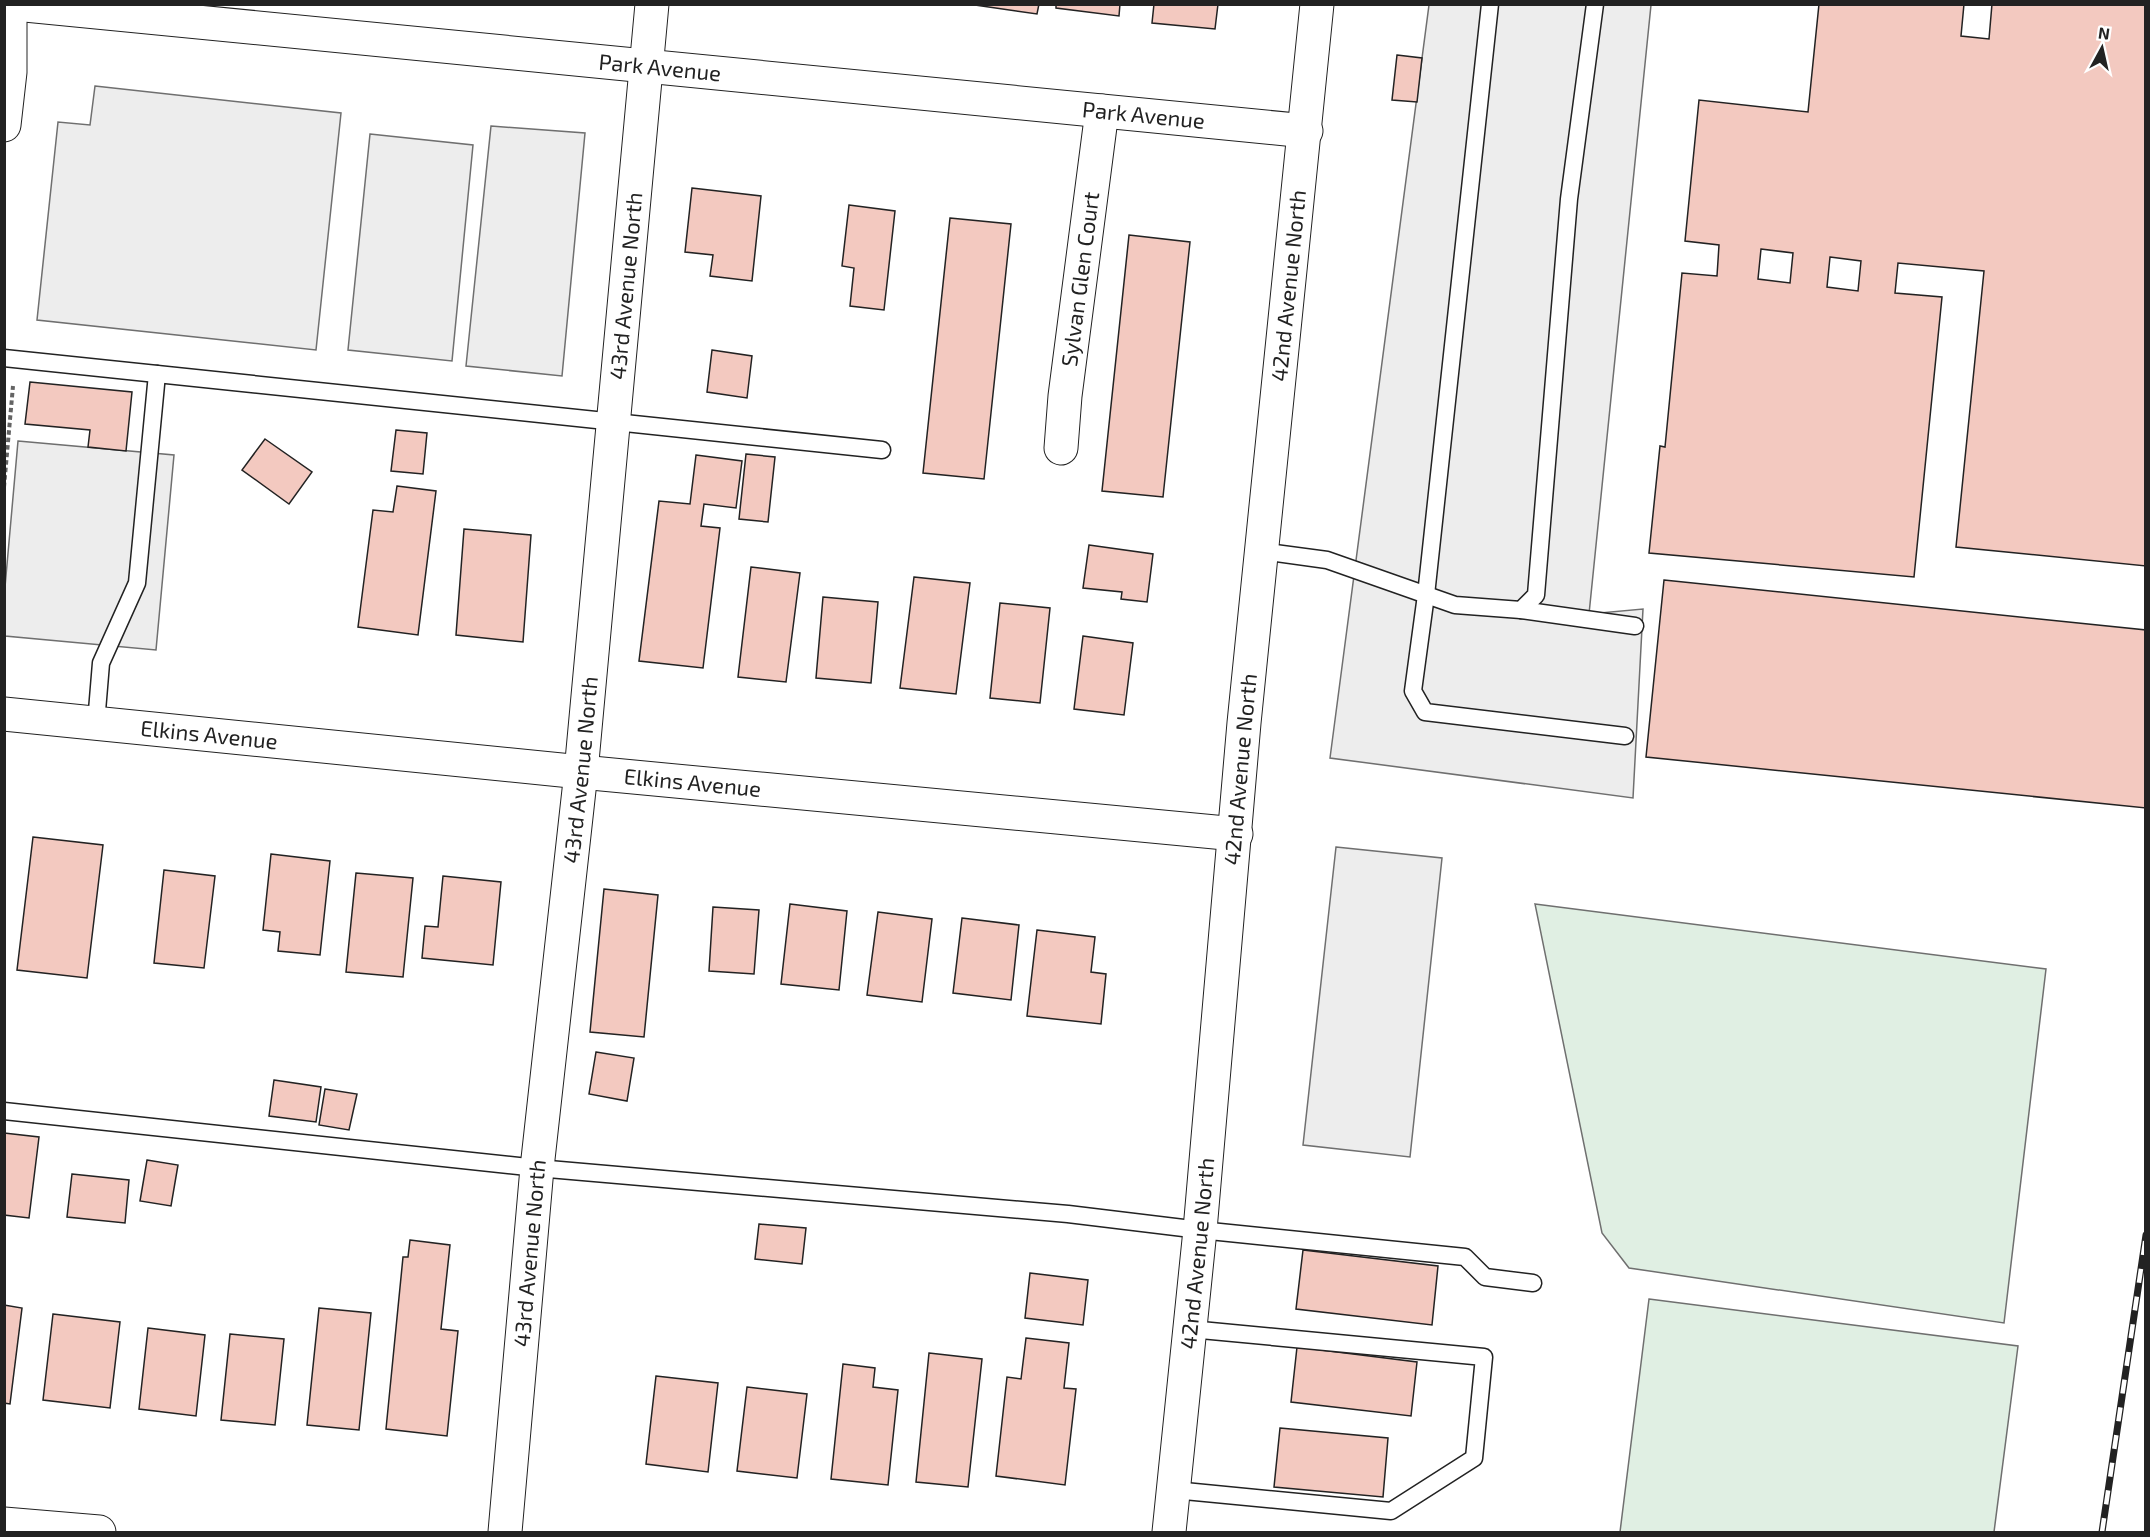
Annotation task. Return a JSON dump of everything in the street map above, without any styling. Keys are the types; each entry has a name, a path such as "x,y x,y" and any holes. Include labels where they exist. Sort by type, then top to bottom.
{"street":[{"name":"Park Avenue","path":"13,4 1306,131"},
{"path":"4,125 13,4"},
{"name":"43rd Avenue North","path":"505,1533 537,1168 581,772 652,4"},
{"name":"42nd Avenue North","path":"1169,1533 1200,1230 1261,551 1306,131 1317,4"},
{"name":"Sylvan Glen Court","path":"1061,448 1065,396 1102,111"},
{"name":"Elkins Avenue","path":"4,714 1236,834"},
{"path":"4,1524 99,1533"}],"lane":[{"path":"1490,4 1426,594 1413,691 1425,712 1625,736"},
{"path":"1521,610 1536,595 1569,200 1595,4"},
{"path":"4,358 613,420 882,450"},
{"path":"96,723 101,663 137,583 157,374"},
{"path":"1261,551 1327,560 1455,605 1521,610 1635,626"},
{"path":"4,1111 537,1168 1068,1214 1465,1257 1485,1277 1533,1283"},
{"path":"1174,1491 1391,1511 1474,1458 1484,1357 1190,1329"}],"path":[{"path":"4,487 14,379"}],"green space":[{"path":"1535,904 2046,969 2004,1323 1629,1268 1602,1233"},
{"path":"1649,1299 2018,1346 1994,1532 1620,1532"}],"shaded area":[{"path":"1429,5 1651,5 1589,614 1643,609 1633,798 1330,758"},
{"path":"95,86 341,113 316,350 37,320 58,122 90,125"},
{"path":"491,126 585,133 562,376 466,366"},
{"path":"370,134 473,145 452,361 348,350"},
{"path":"18,441 174,455 156,650 5,636 5,587"},
{"path":"1336,847 1442,858 1410,1157 1303,1145"}],"building":[{"path":"968,4 1039,4 1037,14"},
{"path":"1056,4 1120,4 1119,16 1056,8"},
{"path":"1154,4 1218,4 1215,29 1152,23"},
{"path":"1819,4 1964,4 1961,36 1989,39 1992,4 2146,4 2146,566 1956,547 1984,271 1898,263 1895,293 1942,297 1914,577 1649,553 1660,446 1665,447 1682,273 1717,276 1719,245 1685,241 1699,100 1808,112","holes":["1761,249 1793,253 1790,283 1758,279","1830,257 1861,261 1858,291 1827,287"]},
{"path":"1397,55 1422,58 1417,102 1392,100"},
{"path":"692,188 761,196 752,281 710,276 713,255 685,252"},
{"path":"849,205 895,211 884,310 850,306 854,268 842,266"},
{"path":"950,218 1011,224 984,479 923,473"},
{"path":"1129,235 1190,242 1163,497 1102,491"},
{"path":"712,350 752,356 747,398 707,392"},
{"path":"30,382 132,392 126,451 88,447 90,430 25,424"},
{"path":"396,430 427,433 423,474 391,471"},
{"path":"265,439 312,472 289,504 242,470"},
{"path":"746,454 775,457 768,522 739,519"},
{"path":"696,455 742,461 736,508 704,504 701,526 720,528 703,668 639,661 659,501 690,504"},
{"path":"397,486 436,491 418,635 358,627 373,510 393,512"},
{"path":"464,529 531,535 523,642 456,635"},
{"path":"1089,545 1153,554 1147,602 1121,599 1122,592 1083,588"},
{"path":"751,567 800,573 786,682 738,677"},
{"path":"914,577 970,583 956,694 900,688"},
{"path":"1664,580 2146,630 2146,808 1646,757"},
{"path":"823,597 878,602 871,683 816,678"},
{"path":"1000,603 1050,608 1040,703 990,698"},
{"path":"1083,636 1133,643 1124,715 1074,709"},
{"path":"33,837 103,845 87,978 17,970"},
{"path":"271,854 330,861 320,955 278,951 280,932 263,930"},
{"path":"164,870 215,876 204,968 154,963"},
{"path":"356,873 413,878 403,977 346,972"},
{"path":"443,876 501,882 493,965 422,958 425,926 438,927"},
{"path":"604,889 658,895 644,1037 590,1032"},
{"path":"790,904 847,911 839,990 781,984"},
{"path":"713,907 759,910 754,974 709,971"},
{"path":"878,912 932,919 922,1002 867,995"},
{"path":"962,918 1019,925 1011,1000 953,993"},
{"path":"1037,930 1095,937 1091,972 1106,974 1101,1024 1027,1016"},
{"path":"596,1052 634,1058 627,1101 589,1094"},
{"path":"274,1080 321,1087 316,1122 269,1116"},
{"path":"325,1089 357,1094 349,1130 319,1125"},
{"path":"4,1133 39,1137 29,1218 4,1215"},
{"path":"147,1160 178,1165 171,1206 140,1201"},
{"path":"72,1174 129,1180 125,1223 67,1217"},
{"path":"759,1224 806,1228 802,1264 755,1259"},
{"path":"410,1240 450,1245 441,1329 458,1331 447,1436 386,1429 403,1257 408,1257"},
{"path":"1303,1250 1438,1266 1432,1325 1296,1309"},
{"path":"1030,1273 1088,1280 1083,1325 1025,1318"},
{"path":"4,1305 22,1308 10,1404 4,1403"},
{"path":"319,1308 371,1313 359,1430 307,1425"},
{"path":"53,1314 120,1322 110,1408 43,1400"},
{"path":"148,1328 205,1335 196,1416 139,1409"},
{"path":"230,1334 284,1339 275,1425 221,1420"},
{"path":"1026,1338 1069,1343 1064,1388 1076,1389 1065,1485 996,1476 1007,1377 1021,1379"},
{"path":"1297,1347 1417,1362 1411,1416 1291,1402"},
{"path":"929,1353 982,1359 968,1487 916,1482"},
{"path":"843,1364 875,1368 873,1387 898,1390 888,1485 831,1479"},
{"path":"656,1376 718,1383 708,1472 646,1464"},
{"path":"747,1387 807,1394 797,1478 737,1471"},
{"path":"1280,1428 1388,1438 1383,1497 1274,1487"}],"railway":[{"path":"2102,1532 2146,1235"}]}
